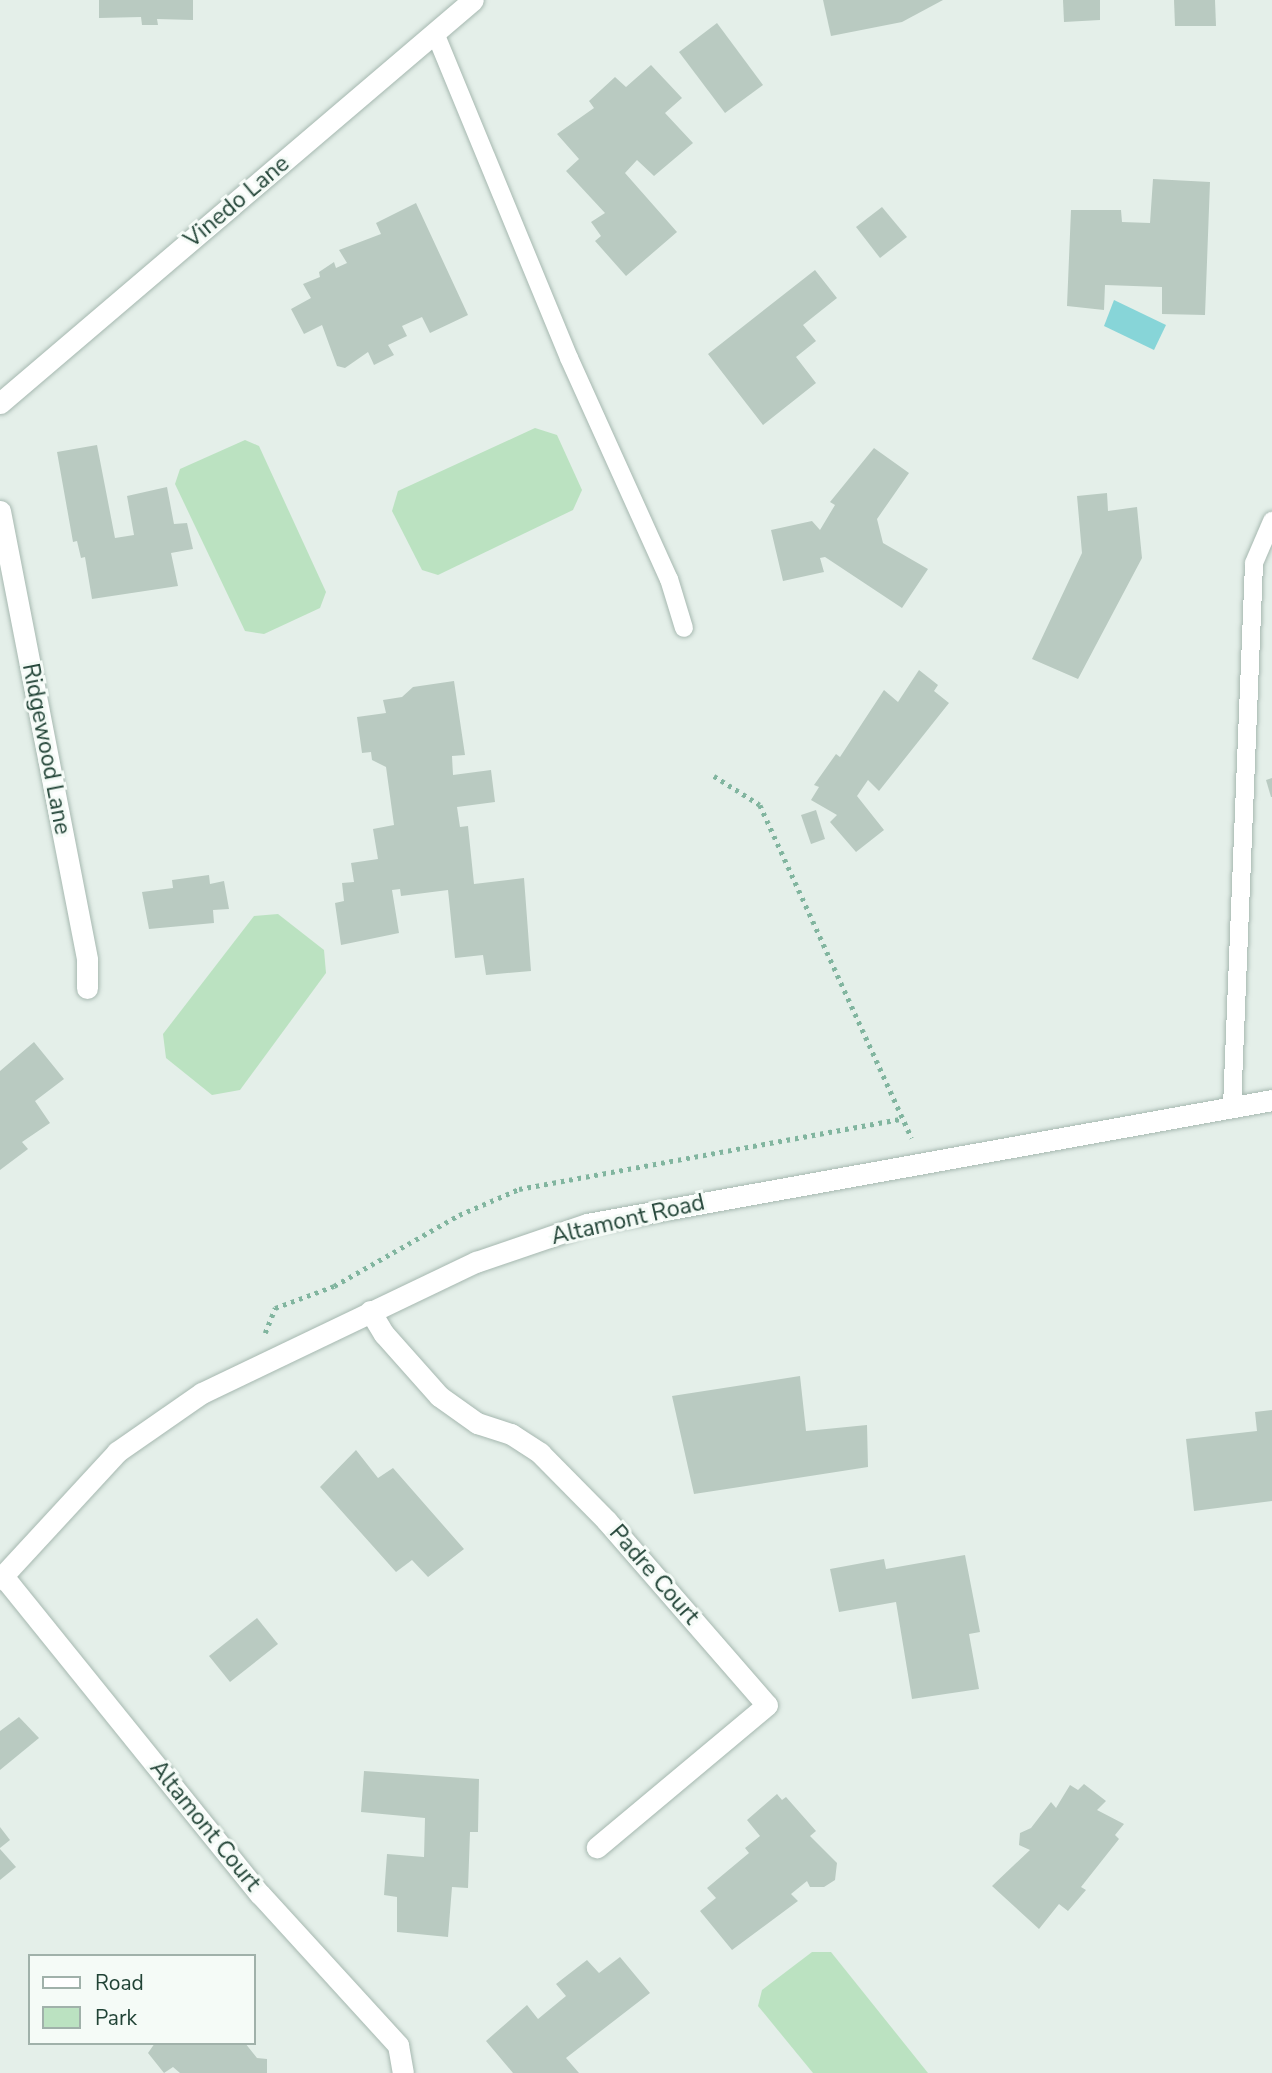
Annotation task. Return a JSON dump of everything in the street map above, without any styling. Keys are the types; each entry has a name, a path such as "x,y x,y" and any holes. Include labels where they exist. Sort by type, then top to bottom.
{"street":[{"name":"Vinedo Lane","path":"0,404 473,0"},
{"name":"Ridgewood Lane","path":"0,511 87,960 87,988"},
{"name":"Altamont Road","path":"2,1578 53,1516 117,1452 202,1393 476,1262 587,1224 1272,1100"},
{"name":"Padre Court","path":"370,1311 384,1334 439,1396 477,1423 511,1434 540,1453 606,1520 767,1705 597,1847"},
{"name":"Altamont Court","path":"2,1578 260,1894 398,2045 403,2073"}],"lane":[{"path":"435,33 569,358 669,579 684,628"},
{"path":"1233,1107 1254,564 1272,521"}],"path":[{"path":"714,776 760,805 902,1119"}],"green space":[{"path":"535,428 557,435 582,490 573,510 438,575 422,570 392,511 398,491"},
{"path":"245,440 259,446 326,592 320,608 264,634 245,631 175,484 180,469"},
{"path":"278,914 324,950 326,973 240,1090 212,1095 166,1058 163,1034 254,916"},
{"path":"812,1952 831,1952 928,2073 813,2073 758,2006 762,1990"}],"water":[{"path":"1114,300 1166,325 1154,350 1104,326"}],"building":[{"path":"99,0 193,0 193,20 157,19 158,25 142,25 141,17 99,18"},
{"path":"823,0 943,0 902,22 831,36"},
{"path":"1063,0 1100,0 1100,20 1064,22"},
{"path":"1174,0 1215,0 1216,26 1175,26"},
{"path":"717,23 763,85 725,113 679,52"},
{"path":"651,65 682,98 665,113 693,143 654,176 637,160 625,173 677,232 626,276 595,241 601,236 591,222 605,213 566,171 579,159 557,134 594,108 589,101 615,77 626,87"},
{"path":"1153,179 1210,182 1205,315 1162,314 1162,287 1105,285 1104,310 1067,306 1071,210 1121,210 1122,222 1150,223"},
{"path":"416,203 468,315 430,333 422,317 402,326 407,336 388,345 394,355 374,365 368,352 345,368 337,366 322,325 304,334 291,309 311,298 303,284 320,277 319,272 334,262 336,268 347,263 339,250 381,234 376,223"},
{"path":"882,207 907,237 880,258 856,227"},
{"path":"815,270 837,298 803,325 816,341 796,357 816,383 763,425 708,354"},
{"path":"97,445 115,538 134,535 127,496 167,487 174,524 187,523 193,549 171,553 178,586 92,599 85,557 81,558 77,541 73,542 57,452"},
{"path":"874,448 909,473 877,519 883,543 928,569 902,608 825,557 820,558 824,572 783,581 771,530 812,521 820,530 835,505 830,502"},
{"path":"1107,493 1108,511 1137,507 1142,558 1078,679 1032,659 1082,553 1077,496"},
{"path":"919,670 938,685 934,691 949,703 879,791 868,780 857,796 884,830 856,852 830,822 837,815 811,800 819,787 814,785 836,754 840,757 884,690 898,702"},
{"path":"454,681 465,755 452,756 453,775 491,770 495,802 457,807 460,827 468,826 474,884 524,878 531,971 486,975 483,955 455,958 448,890 401,896 400,889 392,890 399,933 341,945 335,903 344,901 342,883 354,882 351,863 378,859 373,829 394,825 386,767 372,760 371,752 362,753 357,717 386,713 383,700 402,697 413,687"},
{"path":"1272,778 1272,797 1271,797 1266,780"},
{"path":"816,810 825,839 811,844 801,815"},
{"path":"209,875 210,884 224,881 229,909 213,910 214,923 149,929 142,892 173,888 172,880"},
{"path":"34,1042 64,1079 35,1101 50,1123 22,1142 28,1149 0,1170 0,1071"},
{"path":"800,1376 806,1431 867,1425 868,1467 694,1494 672,1396"},
{"path":"1272,1410 1272,1501 1194,1511 1186,1439 1257,1431 1255,1412"},
{"path":"356,1450 378,1478 393,1468 464,1549 428,1577 412,1560 396,1572 320,1487"},
{"path":"965,1555 980,1632 969,1634 979,1689 912,1699 896,1602 839,1612 830,1569 884,1559 886,1569"},
{"path":"257,1618 278,1644 230,1682 209,1656"},
{"path":"19,1717 39,1738 0,1770 0,1731"},
{"path":"364,1771 479,1779 478,1832 470,1832 468,1888 452,1887 448,1937 397,1932 397,1897 384,1895 387,1854 424,1857 425,1818 361,1812"},
{"path":"1084,1784 1106,1801 1097,1810 1124,1824 1115,1835 1119,1839 1081,1887 1086,1890 1068,1911 1059,1904 1039,1929 992,1886 1030,1850 1019,1845 1020,1833 1031,1828 1051,1802 1056,1808 1070,1785 1078,1790"},
{"path":"777,1794 782,1800 786,1797 816,1831 810,1836 837,1863 835,1880 824,1887 810,1887 807,1881 791,1894 798,1901 732,1950 700,1911 716,1898 707,1888 749,1853 745,1848 760,1836 747,1820"},
{"path":"0,1827 10,1840 0,1848"},
{"path":"0,1849 16,1867 0,1880"},
{"path":"620,1957 650,1993 566,2058 579,2073 513,2073 486,2041 527,2005 538,2019 566,1996 556,1984 587,1960 599,1973"},
{"path":"154,2045 247,2045 257,2058 267,2059 267,2073 180,2073 173,2067 164,2073 148,2053"}]}
